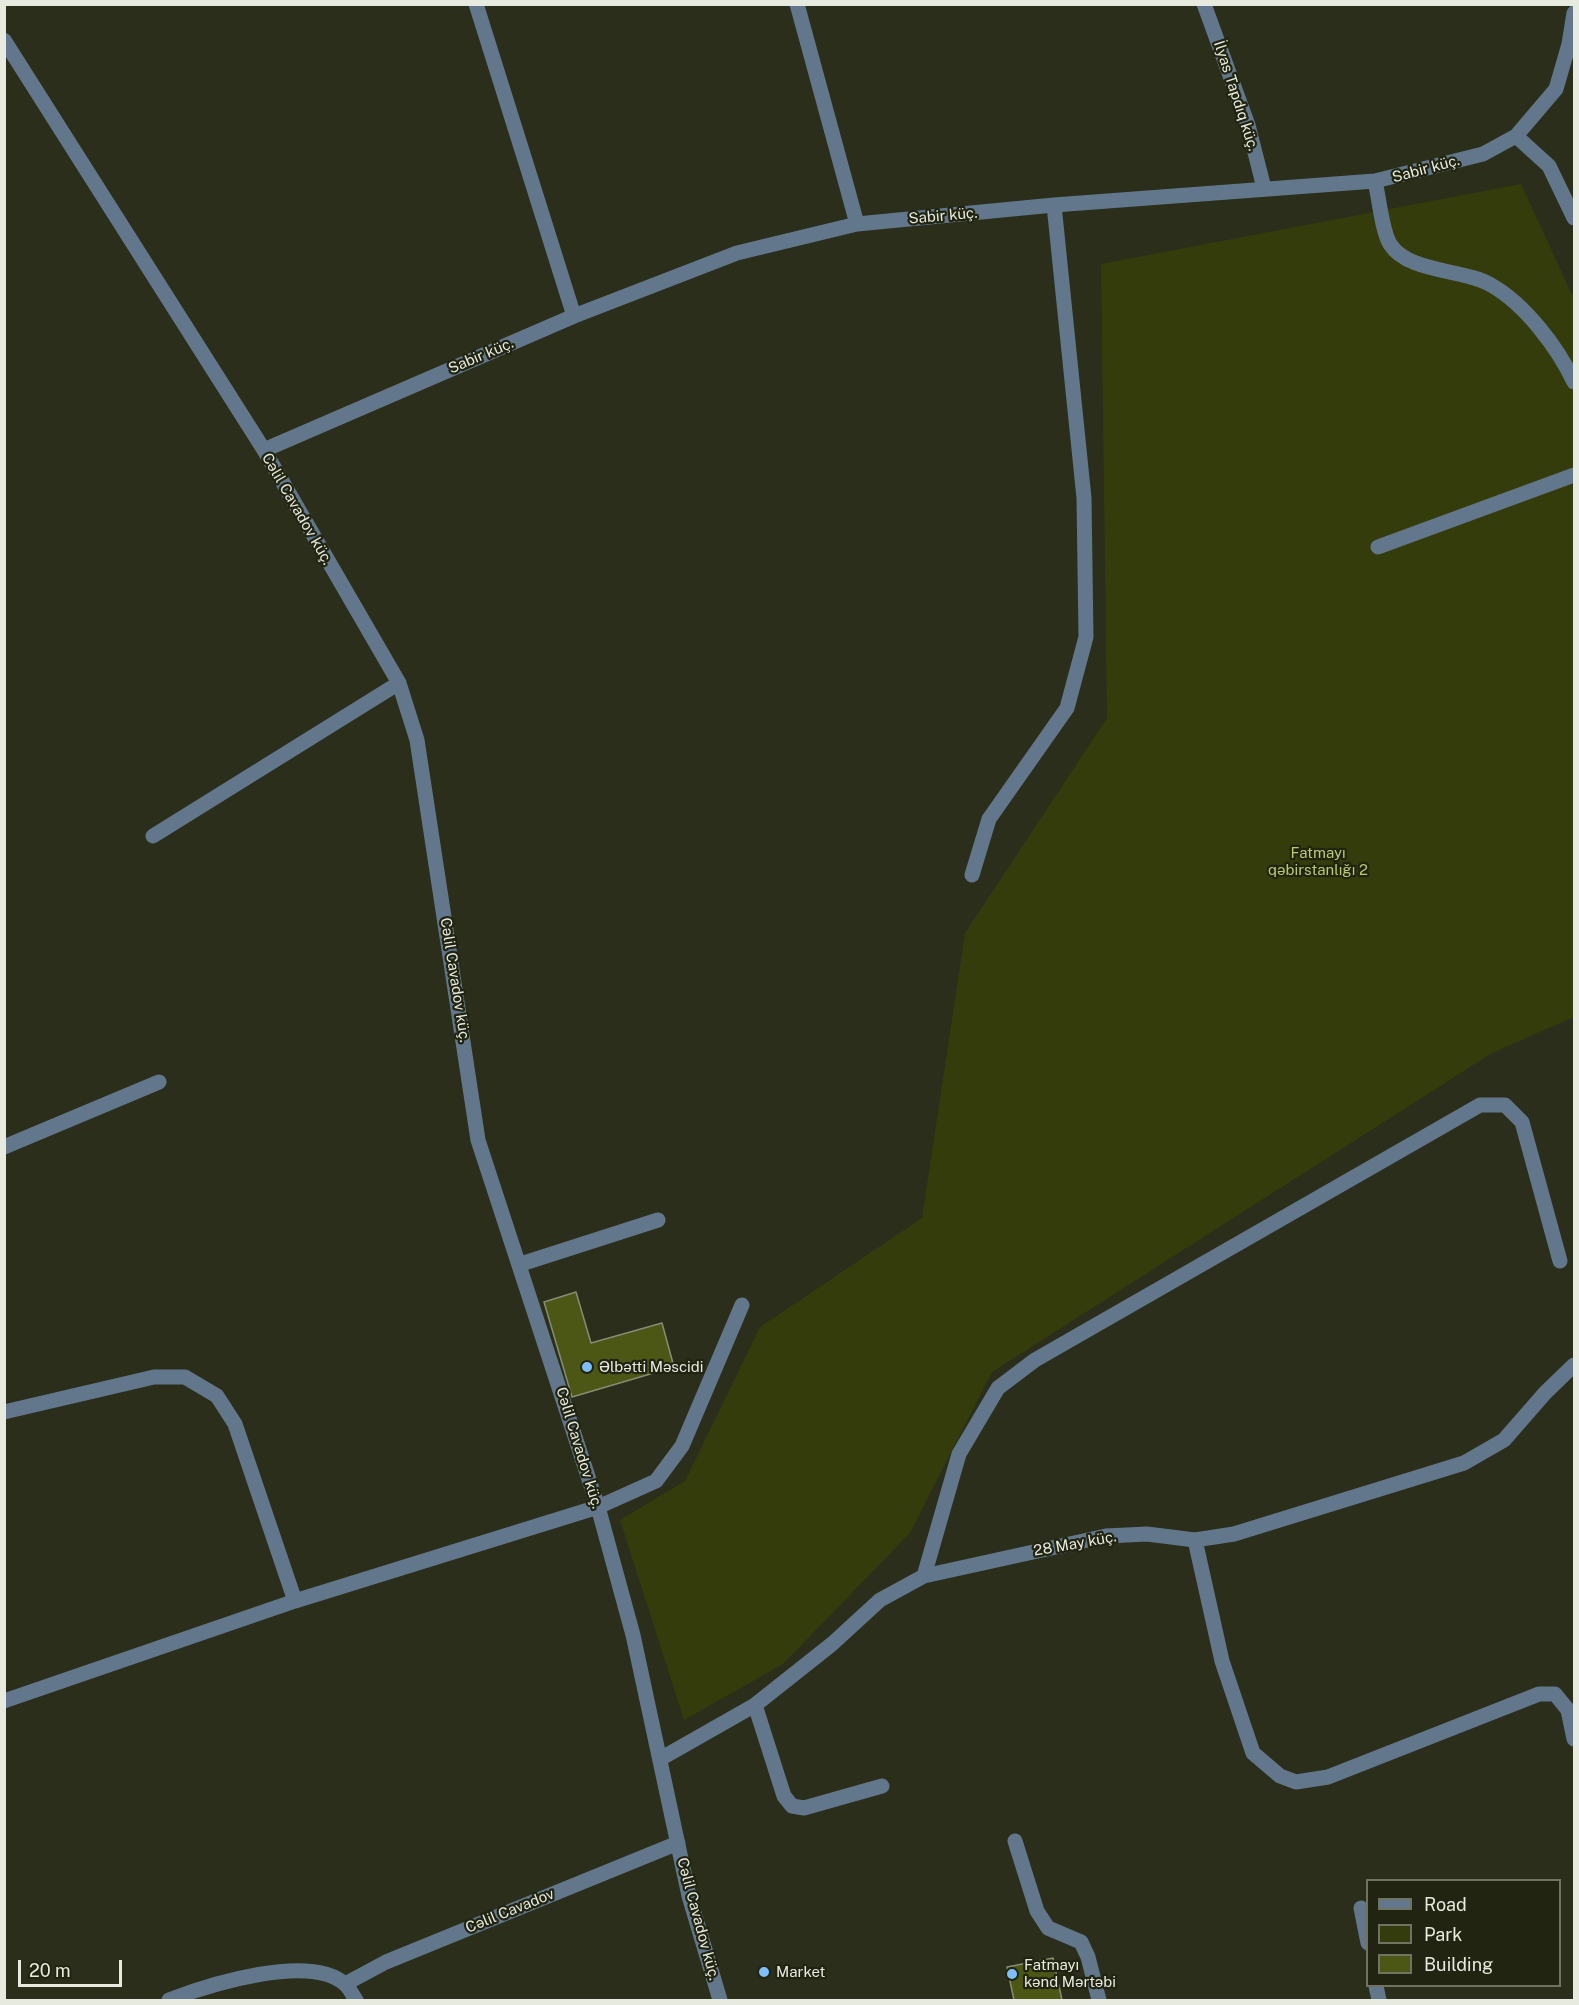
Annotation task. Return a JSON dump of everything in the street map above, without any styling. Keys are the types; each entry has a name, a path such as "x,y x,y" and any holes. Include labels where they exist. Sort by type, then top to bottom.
{"street":[{"path":"476,4 574,316"},
{"path":"797,4 857,224"},
{"name":"İlyas Tapdıq küç.","path":"1204,4 1248,124 1264,188"},
{"name":"Sabir küç.","path":"264,450 574,316 737,253 857,224 1054,205 1375,181 1483,154 1516,136 1556,89 1575,13"},
{"name":"Cəlil Cavadov küç.","path":"4,40 264,450 399,683 417,740 478,1140 598,1507 633,1635 689,1896 720,2001"},
{"path":"1516,136 1549,166 1575,218"},
{"path":"1375,181 1389,243 1403,258 1491,284 1514,303 1551,340 1575,382"},
{"path":"972,875 989,819 1067,708 1086,637 1084,498 1054,205"},
{"path":"1378,547 1575,476"},
{"path":"153,836 399,683"},
{"path":"4,1147 159,1082"},
{"path":"924,1576 959,1454 998,1388 1035,1360 1480,1105 1504,1106 1522,1122 1560,1261"},
{"path":"520,1264 658,1220"},
{"path":"4,1701 295,1600 598,1507 656,1480 682,1446 742,1305"},
{"name":"28 May küç.","path":"660,1759 755,1705 832,1644 880,1600 924,1576 1106,1536 1147,1534 1195,1540 1234,1534 1464,1463 1504,1440 1545,1393 1575,1365"},
{"path":"4,1412 154,1377 185,1377 217,1396 235,1424 295,1600"},
{"path":"1195,1540 1222,1661 1253,1753 1280,1776 1296,1782 1328,1777 1539,1694 1555,1694 1568,1710 1575,1738"},
{"path":"755,1705 784,1796 792,1806 804,1808 882,1786"},
{"path":"1015,1841 1037,1911 1048,1928 1081,1942 1088,1957 1099,2001"},
{"name":"Cəlil Cavadov","path":"345,1984 386,1962 678,1843"},
{"path":"1360,1908 1366,1934"},
{"path":"169,2001 200,1988 272,1972 315,1972 345,1984 356,2001"}],"green space":[{"name":"Fatmayı qəbirstanlığı 2","path":"1521,184 1574,299 1574,1017 1492,1053 992,1372 910,1533 783,1664 684,1720 620,1520 685,1481 760,1327 922,1218 965,933 1107,718 1101,264"}],"building":[{"path":"576,1292 591,1343 662,1323 674,1367 572,1397 544,1302"},
{"path":"1053,1958 1062,2000 1014,2000 1007,1967"}],"place":[{"name":"Əlbətti Məscidi","path":"587,1367"},
{"name":"Market","path":"764,1972"},
{"name":"Fatmayı kənd Mərtəbi","path":"1012,1974"}]}
